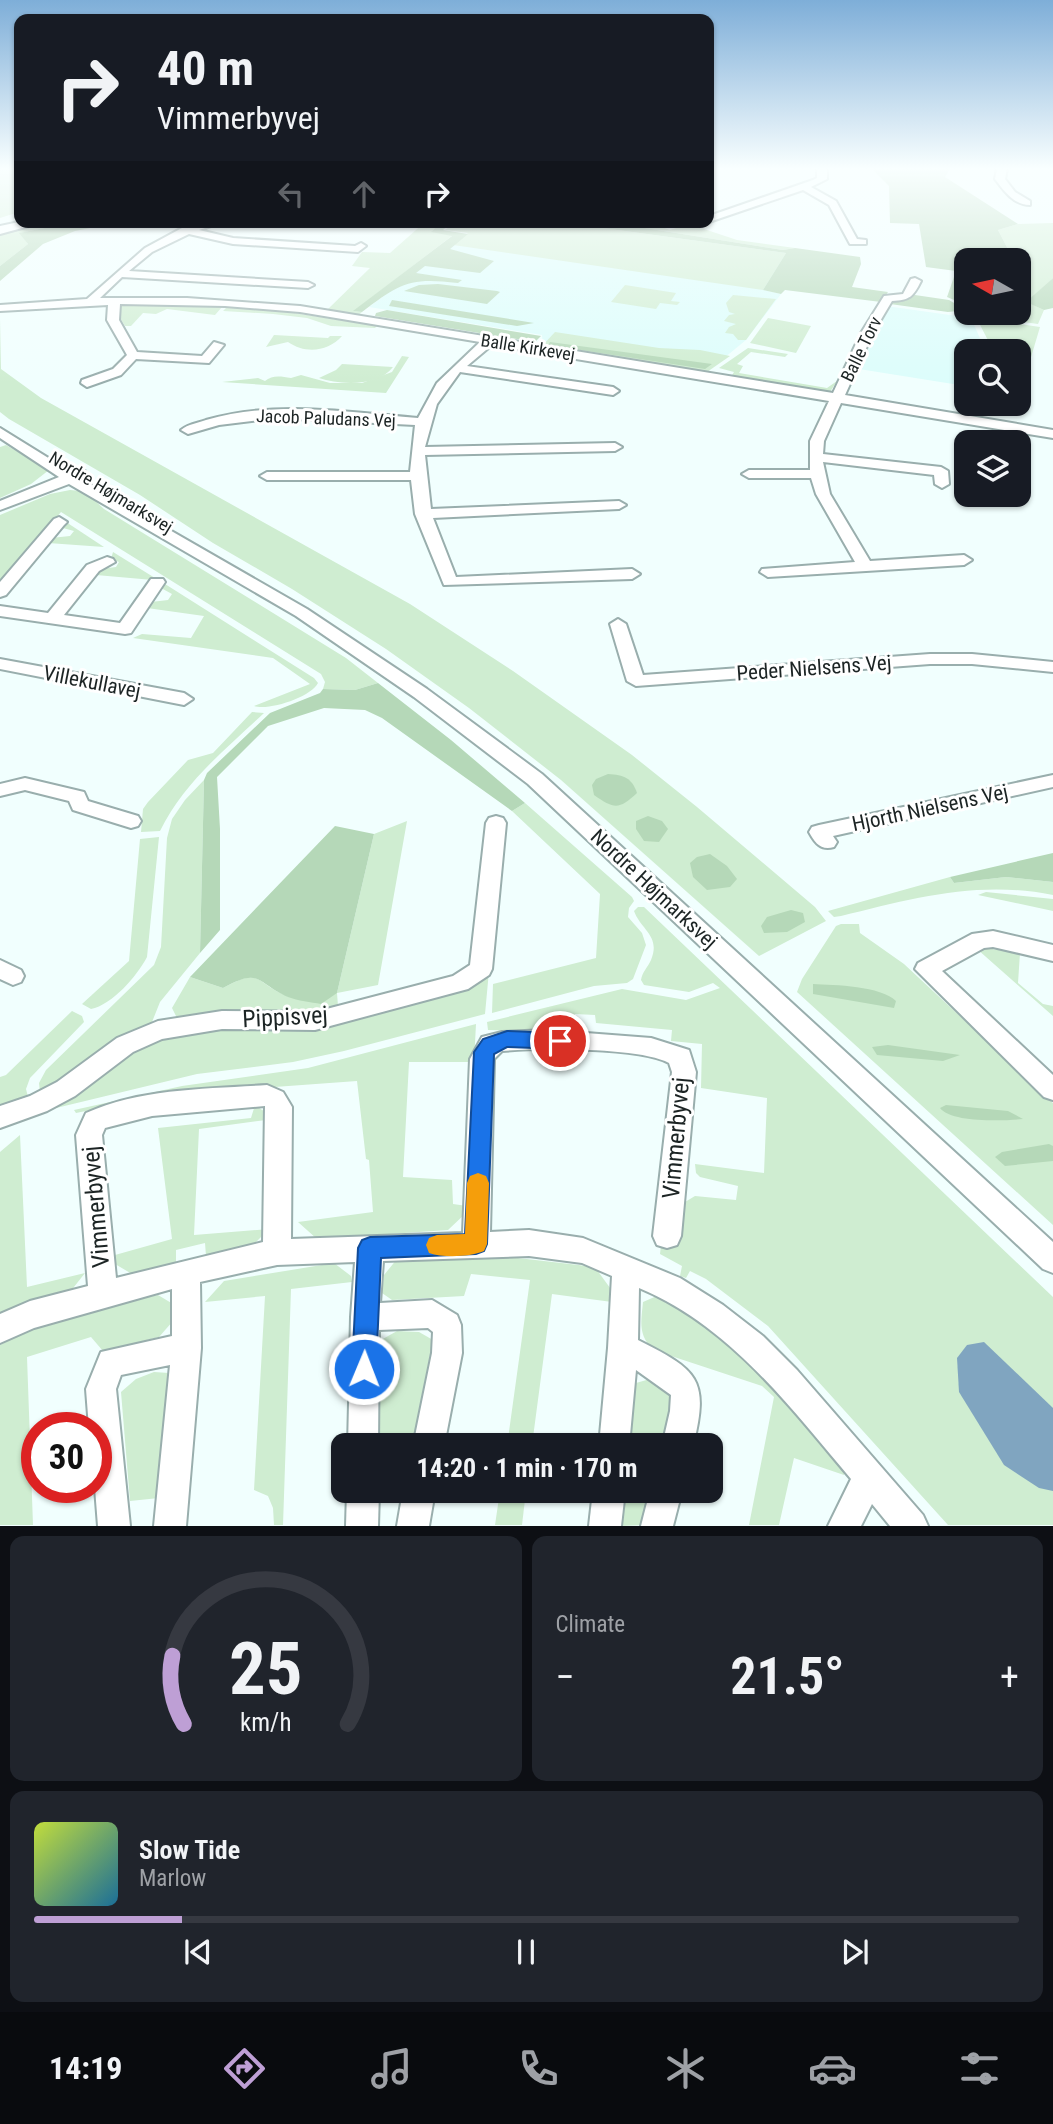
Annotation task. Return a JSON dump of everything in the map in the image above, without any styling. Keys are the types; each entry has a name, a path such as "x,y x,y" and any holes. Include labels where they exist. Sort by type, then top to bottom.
{"street":[{"path":"92,300 161,240"},
{"path":"230,240 358,249 361,246"},
{"path":"853,240 862,242"},
{"path":"120,274 308,285"},
{"name":"Balle Torv","path":"865,566 823,494 817,474 817,440 839,398 867,333 884,304 888,298 907,296 915,281"},
{"name":"Balle Kirkevej","path":"0,308 92,300 188,300 265,305 1053,434"},
{"path":"114,300 113,320 133,355"},
{"name":"Jacob Paludans Vej","path":"489,341 457,368 431,402 423,422 418,451 423,514 450,582 632,574"},
{"path":"133,355 205,360 218,345"},
{"path":"87,383 117,372 133,355"},
{"path":"457,368 613,391"},
{"name":"Jacob Paludans Vej","path":"188,430 229,417 262,413 423,422"},
{"name":"Nordre Højmarksvej","path":"0,424 77,475"},
{"name":"Nordre Højmarksvej","path":"0,432 147,512 219,563 365,652 535,779 1053,1260"},
{"name":"Jacob Paludans Vej","path":"418,451 615,447"},
{"path":"816,457 941,471 942,484"},
{"path":"749,474 817,474"},
{"path":"0,506 77,475"},
{"path":"267,475 418,476"},
{"path":"423,514 619,505"},
{"path":"0,592 60,529"},
{"path":"768,572 964,560"},
{"path":"53,618 93,568 107,562"},
{"path":"0,611 125,629 153,588 169,597"},
{"name":"Peder Nielsens Vej","path":"618,624 636,681 930,659 984,659 1053,667"},
{"name":"Villekullavej","path":"0,664 184,699"},
{"name":"Hjorth Nielsens Vej","path":"827,842 820,832 1053,780"},
{"path":"0,790 26,784 77,797 80,805 131,821"},
{"name":"Pippisvej","path":"0,1117 38,1104 66,1088 125,1045 158,1030 222,1020 315,1021 460,983 481,969 496,823"},
{"path":"1053,953 993,939 980,940 926,969 1053,1090"},
{"name":"Vimmerbyvej","path":"476,1244 482,1059 490,1044 507,1039 586,1042 664,1050 680,1057 684,1072 667,1236"},
{"name":"Vimmerbyvej","path":"103,1295 89,1135 95,1121 111,1113 189,1101 267,1095 274,1099 279,1107 277,1252"},
{"name":"Vimmerbyvej","path":"0,1329 30,1315 187,1272 277,1252 529,1243 583,1251 670,1287 753,1346 912,1525"},
{"path":"363,1433 365,1317 370,1248"},
{"path":"615,1433 623,1348 626,1268"},
{"path":"170,1525 186,1348 187,1272"},
{"path":"365,1317 432,1314 447,1325 447,1353 431,1433"},
{"path":"114,1525 101,1389 111,1362 186,1348"},
{"path":"623,1348 677,1379 685,1391 680,1433"},
{"path":"844,1525 860,1493 873,1480"},
{"path":"362,1525 363,1503"},
{"path":"413,1525 417,1503"},
{"path":"606,1525 608,1503"},
{"path":"657,1525 663,1503"}],"shaded area":[{"path":"459,240 583,240 786,253 764,290 781,294 746,340 707,372 543,345 542,335 369,307"},
{"path":"886,306 954,316 954,326 975,326 980,339 954,339 954,384 859,369"}],"green space":[{"path":"0,240 25,240 28,244 0,266"},
{"path":"25,240 52,240 43,244 0,281 0,266 28,244"},
{"path":"404,240 446,240 354,311 362,312 357,316 326,311 370,268 352,266 362,252 390,253"},
{"path":"446,240 461,240 450,249 494,261 480,273 425,266 416,273 462,280 458,283 428,281 406,284 386,294 362,312 353,311"},
{"path":"459,240 692,240 786,253 763,290 453,245"},
{"path":"692,240 721,240 783,250 795,248 860,257 861,264 852,287 888,292 881,302 785,290 781,294 763,290 786,253"},
{"path":"721,240 795,248 783,250"},
{"path":"922,240 1003,240 1007,248 954,248 954,271 926,267"},
{"path":"1003,240 1053,240 1053,278 1031,298 1031,248 1007,248"},
{"path":"954,277 954,300 947,297"},
{"path":"1053,278 1053,308 1044,310 1031,304 1031,298"},
{"path":"438,284 500,292 487,304 404,291 419,285"},
{"path":"625,285 676,293 671,301 680,302 677,305 660,303 656,309 611,302"},
{"path":"733,295 776,299 746,340 738,340 733,334 725,333 729,327 736,324 724,321 729,315 735,314 729,312 726,303"},
{"path":"915,295 949,300 954,303 954,311 890,304 892,300"},
{"path":"392,300 534,323 517,326 389,306"},
{"path":"120,303 201,304 222,307 215,315 167,309 156,314 143,313 131,326 125,326 118,315"},
{"path":"1031,304 1044,310 1038,324 1031,323"},
{"path":"227,307 275,310 377,326 331,326 307,318 223,311"},
{"path":"387,310 541,336 535,342 375,316 376,313"},
{"path":"0,318 1,369 41,398 410,604 513,671 632,755 815,907 826,921 759,956 561,780 469,708 386,649 292,589 213,543 140,495 9,419 0,412"},
{"path":"768,318 811,326 796,353 750,343"},
{"path":"981,326 1040,327 1031,357 1031,339 987,339"},
{"path":"555,332 730,356 707,372 543,345"},
{"path":"274,335 328,338 342,336 323,348 309,350 288,342 266,347"},
{"path":"550,342 712,364 705,369 548,345"},
{"path":"748,348 788,354 785,357 751,352 737,364 743,366 739,373 827,388 837,381 830,392 824,392 731,377 734,372 719,368"},
{"path":"402,356 409,357 386,393 222,382 258,378 265,381 273,377 291,378 301,375 330,383 362,383 392,372"},
{"path":"342,364 393,367 378,378 358,383 319,378"},
{"path":"6,445 49,470 31,484 0,498 0,447"},
{"path":"70,490 89,496 104,509 346,658 378,683 355,690 323,689 325,682 321,674 61,512 0,585 0,515 50,494"},
{"path":"66,522 104,547 48,543 51,538 70,536 74,531 63,528"},
{"path":"113,552 155,578 96,575 101,569 116,567 119,562 111,559"},
{"path":"165,584 318,683 307,693 289,702 254,706 310,684 273,658 133,638 142,634 191,638 204,616 147,608 151,602 168,600 172,594 161,588"},
{"path":"378,683 525,803 512,811 382,718 365,710 324,708 268,726 217,777 220,930 200,953 204,780 207,773 270,713 320,693 323,689 355,690"},
{"path":"252,712 264,713 193,782 160,831 141,832 143,809 148,802 188,760 213,753"},
{"path":"608,774 627,778 637,793 616,806 601,800 594,795 592,785 596,779"},
{"path":"204,780 200,953 160,1002 152,1022 40,1093 39,1083 46,1070 154,965 161,947 167,838 172,819"},
{"path":"525,803 632,897 634,901 629,908 628,917 642,933 646,945 633,979 627,983 594,986 492,1013 493,984 596,958 600,894 512,811"},
{"path":"648,816 662,821 668,829 659,842 644,841 636,829 636,821"},
{"path":"407,821 378,985 337,993 374,834"},
{"path":"335,826 374,834 337,993 321,1004 288,997 257,979 245,978 223,988 190,977"},
{"path":"159,837 147,957 123,989 107,1002 91,1009 82,1004 129,961 140,839"},
{"path":"1053,853 1053,882 1006,877 954,883 950,877"},
{"path":"710,854 727,866 737,879 730,887 707,890 693,877 690,863 697,857"},
{"path":"950,877 954,883 1006,877 1053,882 1053,895 999,889 972,890 920,897 841,916 834,917 828,911"},
{"path":"986,892 1053,899 1053,911 978,895"},
{"path":"638,907 644,907 1053,1297 1053,1525 948,1525 768,1326 706,1279 690,1271 686,1278 680,1276 682,1266 660,1254 662,1237 681,1239 685,1202 695,1196 736,1200 738,1186 700,1177 696,1173 695,1164 764,1173 767,1098 701,1088 702,1044 671,1041 672,1030 596,1023 595,1015 575,1014 572,1032 488,1030 487,1022 622,989 686,1000 720,988 713,983 689,992 644,985 641,980 651,960 654,945 634,911"},
{"path":"791,910 803,913 805,922 787,932 764,933 761,926 767,917"},
{"path":"859,924 860,933 904,964 1053,1103 1053,1225 797,992 802,979 836,926"},
{"path":"977,949 1020,953 1018,983 1043,1004 1053,1006 1053,1016"},
{"path":"489,971 485,1014 293,1062 197,1074 52,1109 49,1107 146,1042 189,1029 304,1026 461,990 479,983"},
{"path":"190,977 223,988 252,977 292,997 305,998 337,993 338,1006 318,1009 217,1013 177,1018 172,1008"},
{"path":"813,984 869,989 896,1001 894,1008 813,994"},
{"path":"72,1011 82,1016 84,1022 30,1078 26,1089 29,1101 0,1109 0,1077 6,1075"},
{"path":"476,1024 474,1062 409,1062 403,1177 452,1180 453,1204 467,1206 466,1213 448,1230 317,1239 298,1222 373,1212 369,1160 366,1159 357,1081 164,1095 76,1113 74,1110 182,1086 308,1068"},
{"path":"888,1045 960,1055 943,1061 877,1055 872,1047"},
{"path":"255,1105 268,1114 266,1120 199,1129 194,1235 269,1229 251,1247 206,1256 205,1243 176,1250 176,1263 132,1274 115,1264 115,1255 172,1239 158,1128 251,1118"},
{"path":"946,1105 1008,1111 1023,1119 966,1119 946,1113 940,1108"},
{"path":"20,1135 27,1287 85,1273 70,1292 0,1316 0,1152"},
{"path":"1049,1144 1053,1146 1053,1161 1005,1166 995,1157 1002,1152"},
{"path":"518,1258 587,1266 597,1270 613,1292 612,1302 552,1294 534,1433 509,1433 530,1280 471,1274 464,1296 392,1300 382,1293 384,1275 397,1259"},
{"path":"334,1263 351,1276 352,1282 291,1289 283,1525 274,1525 273,1508 268,1496 254,1490 265,1296 205,1302 224,1281"},
{"path":"158,1295 173,1304 173,1321 159,1337 103,1351 91,1337 27,1357 29,1412 21,1412 21,1503 32,1503 33,1525 0,1525 0,1345 35,1329 120,1303"},
{"path":"659,1295 739,1344 846,1463 844,1475 794,1458 779,1525 749,1525 774,1397 762,1386 653,1350 643,1333 643,1302"},
{"path":"397,1331 419,1332 433,1340 414,1433 379,1433 381,1340"},
{"path":"154,1372 169,1373 173,1378 159,1498 130,1501 121,1392 136,1379"},
{"path":"650,1379 677,1399 671,1433 628,1433 632,1390 636,1383"},
{"path":"498,1503 525,1503 522,1525 495,1525"},
{"path":"621,1503 652,1503 646,1525 619,1526"}],"water":[{"path":"984,1342 1053,1408 1053,1491 1039,1488 1004,1465 959,1392 957,1358 967,1345"}],"slow traffic":[{"path":"437,1245 476,1244 478,1183"}],"route":[{"path":"364,1369 370,1248 476,1244 484,1052 490,1044 498,1040 560,1041"}]}
